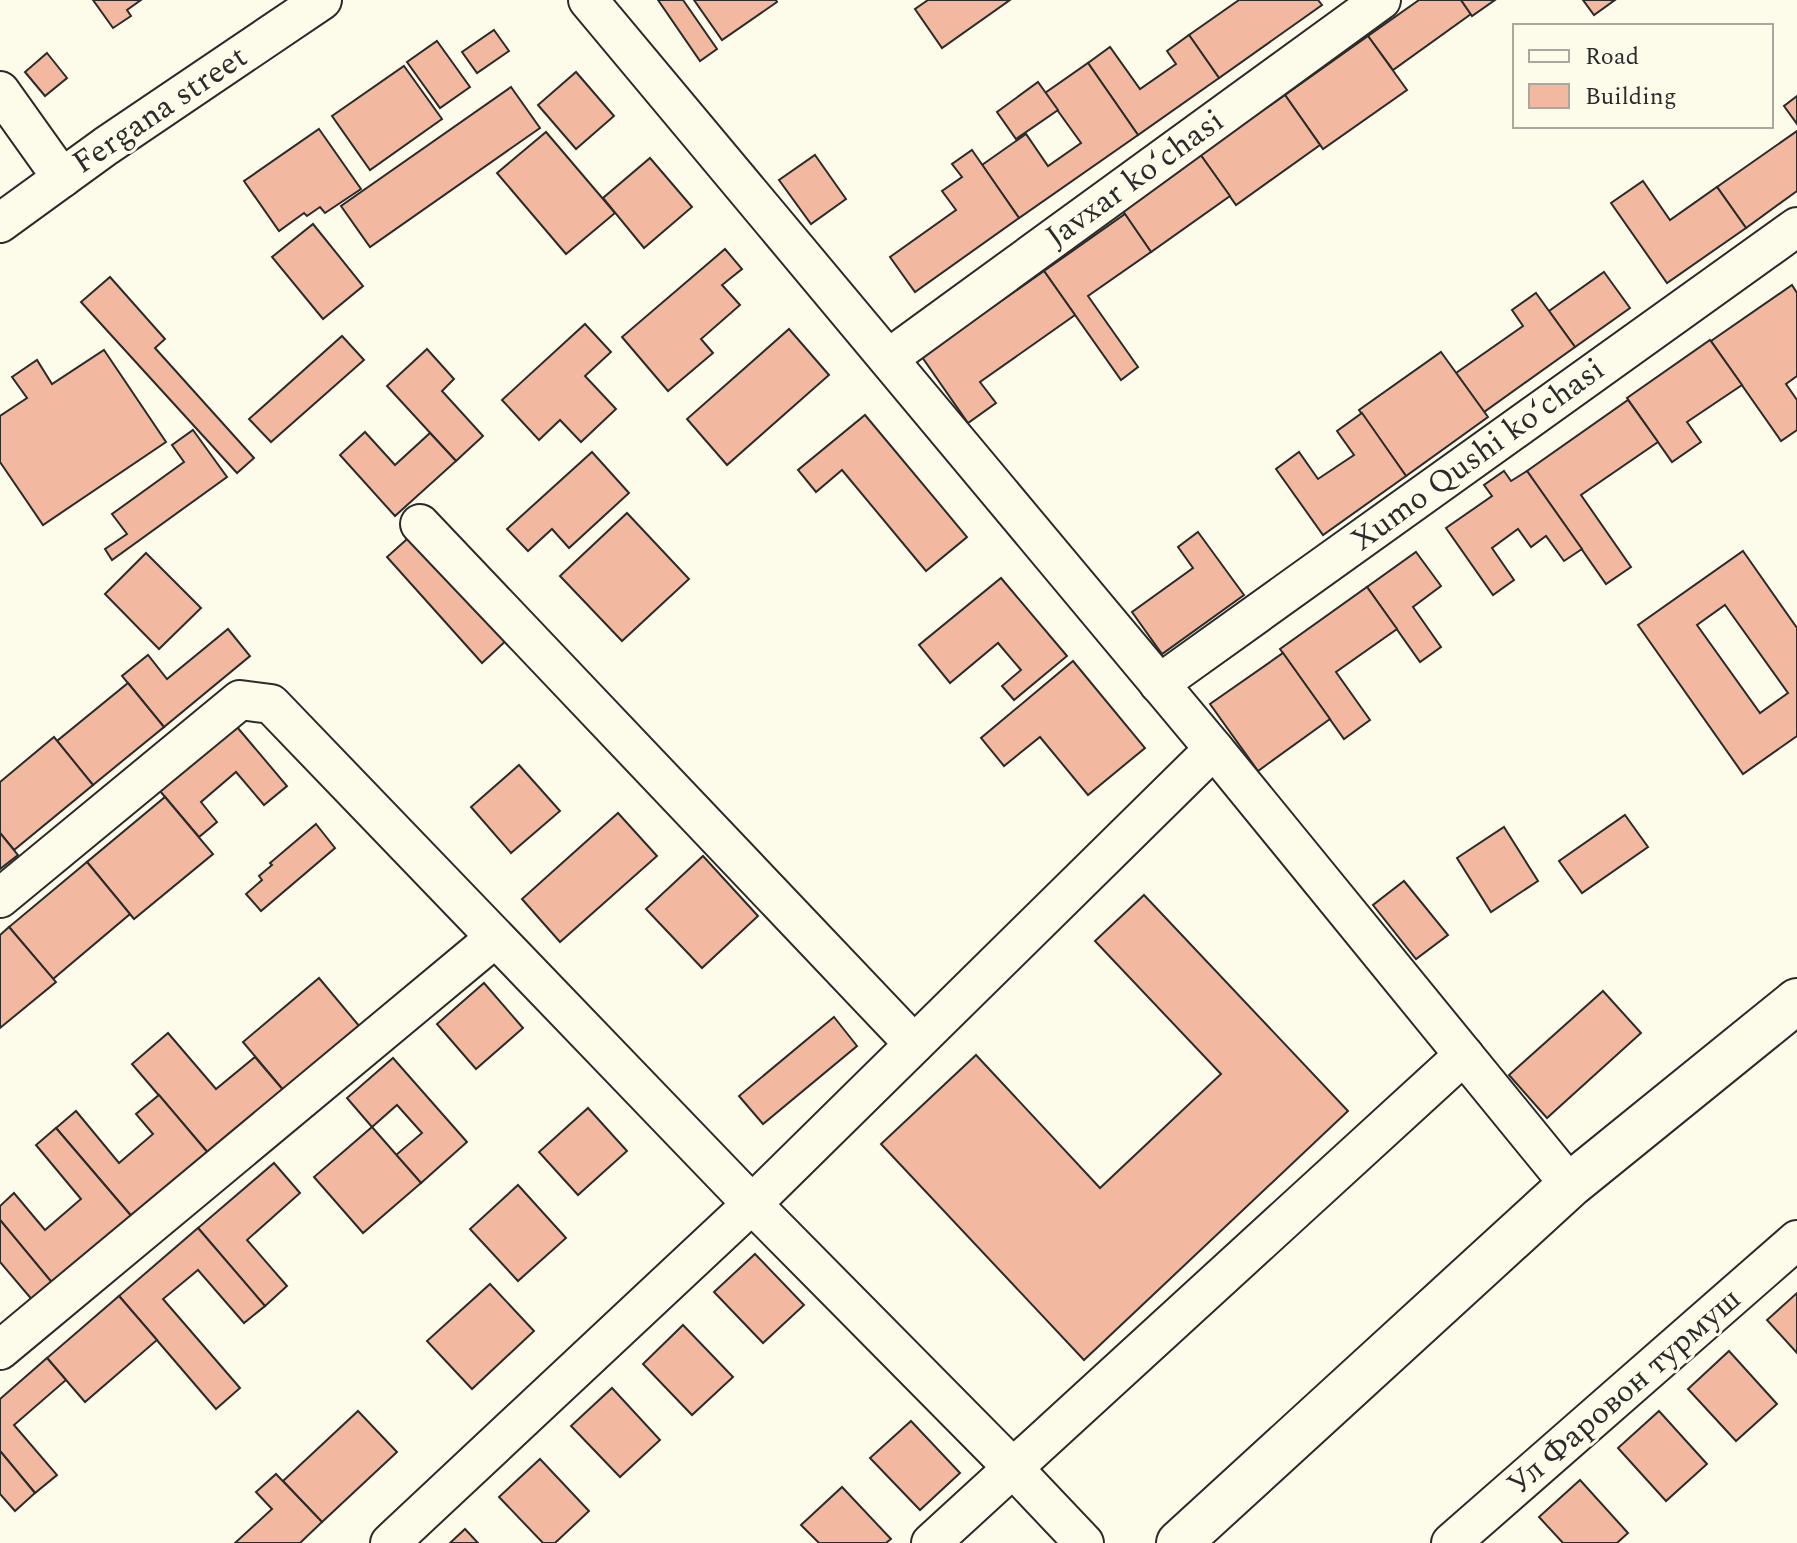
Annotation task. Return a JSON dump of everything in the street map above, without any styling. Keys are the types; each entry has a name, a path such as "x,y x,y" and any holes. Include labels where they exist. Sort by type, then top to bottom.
{"main road":[{"path":"1179,1543 1570,1185 1797,1001"}],"street":[{"name":"Fergana street","path":"0,223 322,0"},
{"path":"588,0 1214,749 1570,1185"},
{"name":"Javxar koʻchasi","path":"889,358 1381,0"},
{"path":"0,91 62,178"},
{"name":"Xumo Qushi koʻchasi","path":"1159,684 1797,227"},
{"path":"420,524 914,1044"},
{"path":"0,898 240,700 271,704 752,1204 1084,1543"},
{"path":"390,1543 752,1204 1214,749"},
{"path":"0,1350 495,938"},
{"path":"931,1543 1464,1055"},
{"name":"Ул Фаровон турмуш","path":"1451,1543 1797,1240"}],"building":[{"path":"93,0 141,0 127,10 131,16 113,28"},
{"path":"658,0 683,0 717,49 700,61"},
{"path":"694,0 776,0 777,2 722,40"},
{"path":"928,0 1010,0 942,48 915,9"},
{"path":"1239,0 1318,0 1322,5 1219,78 1189,35"},
{"path":"1419,0 1461,0 1471,14 1393,70 1368,36"},
{"path":"1461,0 1495,0 1472,16"},
{"path":"1583,0 1615,0 1594,15"},
{"path":"494,30 509,51 477,73 462,52"},
{"path":"1189,35 1219,78 1138,135 1088,63 1110,47 1140,89 1176,64 1167,51"},
{"path":"1368,36 1407,90 1323,149 1285,95"},
{"path":"437,41 470,87 440,108 407,62"},
{"path":"47,53 67,78 45,96 25,72"},
{"path":"1088,63 1138,135 1019,218 982,165 1026,134 1048,166 1081,143 1045,93"},
{"path":"404,66 442,119 370,170 332,116"},
{"path":"576,72 614,116 576,149 538,105"},
{"path":"1038,82 1058,110 1016,139 997,112"},
{"path":"511,87 540,128 370,247 341,206"},
{"path":"1285,95 1320,145 1236,205 1200,154"},
{"path":"1797,96 1797,124 1784,106"},
{"path":"319,129 361,189 325,213 320,207 307,216 304,213 279,231 244,181"},
{"path":"1797,131 1797,191 1746,228 1717,187"},
{"path":"546,132 615,213 566,254 497,173"},
{"path":"972,150 1019,218 915,292 890,257 956,210 942,191 962,177 952,164"},
{"path":"1200,154 1230,196 1151,252 1122,210"},
{"path":"815,155 846,199 811,224 779,180"},
{"path":"650,158 692,207 644,248 603,198"},
{"path":"1643,181 1670,220 1717,187 1746,228 1667,283 1611,203"},
{"path":"1125,214 1151,252 1088,296 1138,367 1121,380 1044,271"},
{"path":"313,224 363,286 323,319 272,257"},
{"path":"725,249 742,269 722,285 740,305 701,339 713,353 668,391 622,337"},
{"path":"1044,271 1075,315 980,382 996,403 968,423 922,357"},
{"path":"1604,272 1630,308 1575,347 1549,311"},
{"path":"110,277 165,339 155,348 254,458 237,473 81,302"},
{"path":"1792,285 1797,293 1797,376 1786,384 1797,400 1797,430 1781,441 1711,341"},
{"path":"1536,293 1575,347 1484,412 1456,373 1523,326 1512,310"},
{"path":"585,324 611,352 585,376 616,409 581,442 560,420 539,440 502,400"},
{"path":"789,329 829,375 727,465 687,419"},
{"path":"342,336 364,360 271,442 249,419"},
{"path":"1710,340 1742,385 1687,422 1701,442 1672,462 1627,398"},
{"path":"427,349 454,379 442,391 483,436 456,461 387,386"},
{"path":"104,350 166,442 43,525 0,462 0,416 27,398 12,377 37,360 52,384"},
{"path":"1441,352 1488,417 1406,476 1359,410"},
{"path":"1628,400 1658,442 1581,495 1631,567 1606,584 1527,471"},
{"path":"1362,413 1406,476 1323,535 1276,469 1299,452 1318,479 1354,455 1337,431"},
{"path":"865,415 967,537 926,571 842,470 816,492 798,470"},
{"path":"193,430 227,477 112,560 105,549 127,534 112,514 184,462 172,445"},
{"path":"365,432 395,465 430,433 456,461 395,516 340,455"},
{"path":"592,452 629,493 569,548 552,529 528,551 507,529"},
{"path":"1504,471 1511,481 1527,471 1582,549 1564,561 1546,536 1531,547 1518,529 1492,548 1514,580 1493,595 1446,528 1492,496 1484,485"},
{"path":"627,513 689,579 622,641 560,576"},
{"path":"415,532 510,637 482,663 387,557"},
{"path":"1198,532 1244,595 1162,654 1132,612 1193,568 1178,547"},
{"path":"1743,551 1797,628 1797,736 1743,774 1638,625","holes":["1725,605 1788,693 1760,713 1697,625"]},
{"path":"1416,552 1441,586 1413,607 1441,647 1420,662 1367,587"},
{"path":"146,553 201,608 159,649 105,594"},
{"path":"1001,578 1067,656 1014,700 1002,686 1021,670 998,643 950,683 919,645"},
{"path":"1367,587 1397,629 1336,672 1370,720 1344,739 1280,649"},
{"path":"228,629 250,656 164,727 122,676 148,655 167,679"},
{"path":"1283,653 1330,719 1258,771 1210,704"},
{"path":"1073,661 1145,748 1088,795 1040,737 1004,766 981,738"},
{"path":"128,683 164,727 93,785 57,741"},
{"path":"237,727 287,786 264,805 236,772 201,802 217,822 199,837 160,791"},
{"path":"54,737 93,785 14,850 0,833 0,782"},
{"path":"519,765 560,811 511,853 471,807"},
{"path":"165,797 213,854 134,919 87,862"},
{"path":"618,813 657,856 560,942 522,899"},
{"path":"1625,815 1648,847 1582,893 1559,861"},
{"path":"316,824 335,848 261,911 246,894 262,880 259,876 272,865 270,863"},
{"path":"1504,827 1538,881 1491,912 1457,858"},
{"path":"0,833 18,855 0,869"},
{"path":"703,856 758,916 702,968 646,909"},
{"path":"87,862 130,914 53,979 9,927"},
{"path":"1404,881 1448,935 1416,959 1373,905"},
{"path":"1144,895 1348,1111 1084,1360 881,1144 976,1055 1100,1188 1221,1074 1095,941"},
{"path":"9,927 56,982 0,1028 0,935"},
{"path":"319,978 360,1027 284,1091 243,1042"},
{"path":"484,983 523,1028 476,1069 437,1024"},
{"path":"1603,991 1641,1033 1547,1118 1509,1075"},
{"path":"834,1017 857,1046 763,1124 739,1096"},
{"path":"168,1033 216,1089 255,1057 284,1091 209,1154 132,1064"},
{"path":"393,1058 467,1142 421,1183 396,1155 422,1133 397,1105 372,1127 347,1098"},
{"path":"159,1095 209,1154 133,1218 56,1128 76,1111 119,1163 153,1134 136,1114"},
{"path":"588,1108 627,1151 578,1195 539,1152"},
{"path":"372,1127 421,1183 363,1233 314,1177"},
{"path":"56,1128 133,1218 54,1285 0,1220 0,1206 14,1193 45,1230 81,1199 36,1145"},
{"path":"274,1163 300,1193 247,1240 287,1286 265,1306 198,1228"},
{"path":"518,1185 566,1238 518,1281 470,1229"},
{"path":"0,1220 54,1285 34,1302 0,1262"},
{"path":"198,1228 265,1306 244,1323 198,1270 163,1299 240,1388 216,1409 119,1296"},
{"path":"755,1254 804,1305 763,1343 714,1292"},
{"path":"490,1284 534,1331 472,1389 427,1341"},
{"path":"1797,1293 1797,1353 1767,1320"},
{"path":"119,1296 157,1340 85,1402 47,1358"},
{"path":"683,1325 733,1377 692,1415 643,1364"},
{"path":"1729,1351 1777,1404 1736,1441 1688,1389"},
{"path":"47,1358 66,1380 14,1425 57,1475 35,1493 0,1451 0,1399"},
{"path":"612,1388 660,1440 620,1477 571,1426"},
{"path":"358,1411 397,1452 322,1522 283,1481"},
{"path":"1659,1411 1707,1464 1666,1501 1618,1448"},
{"path":"911,1421 960,1473 920,1510 870,1458"},
{"path":"0,1451 35,1493 15,1511 0,1494"},
{"path":"540,1459 589,1511 555,1543 543,1543 499,1497"},
{"path":"276,1474 322,1522 300,1543 235,1543 272,1509 256,1492"},
{"path":"1580,1480 1628,1533 1617,1543 1563,1543 1539,1517"},
{"path":"842,1487 891,1539 886,1543 819,1543 801,1525"},
{"path":"465,1529 478,1543 450,1543"}]}
